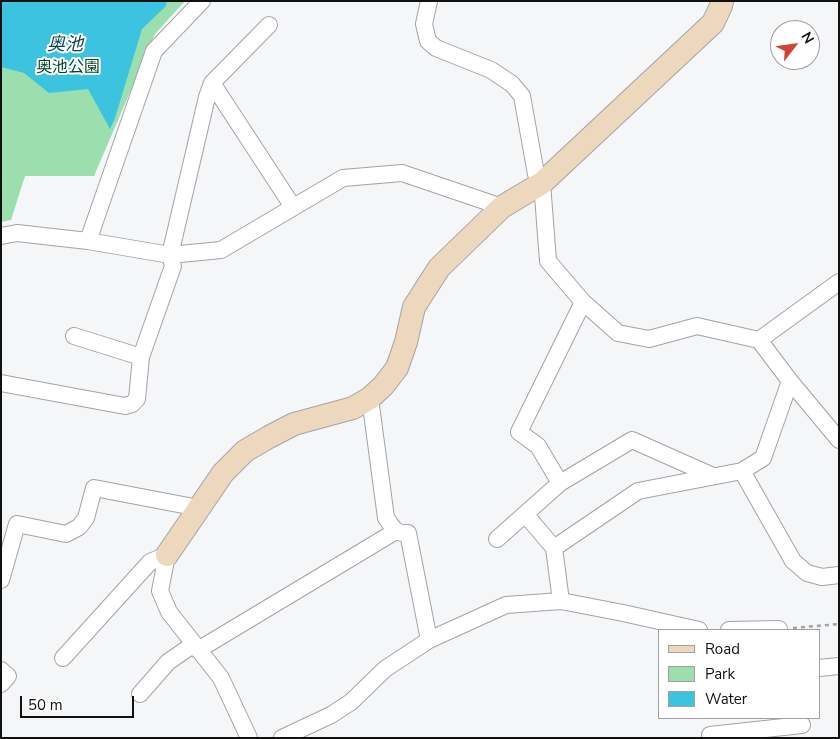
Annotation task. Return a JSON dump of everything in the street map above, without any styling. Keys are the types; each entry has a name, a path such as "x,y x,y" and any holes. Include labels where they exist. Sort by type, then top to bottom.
{"street":[{"path":"88,240 154,51 202,1"},
{"path":"429,1 424,24 428,41 436,48 491,70 512,84 522,96 536,174 542,184 548,261 583,302 618,333 649,339 697,326 759,340 839,440"},
{"path":"249,738 221,678 169,612 160,591 167,555 223,473 245,451 269,436 294,424 353,408 370,398 383,386 397,368 406,342 414,307 439,268 502,207 542,184 713,23 722,1"},
{"path":"1,383 125,406 132,404 137,399 141,357 173,266 170,255 207,96 212,83 269,25"},
{"path":"212,83 293,207"},
{"path":"1,236 17,233 88,240 170,255 221,250 342,178 402,173 502,207"},
{"path":"759,340 839,282"},
{"path":"560,483 538,446 519,432 583,302"},
{"path":"74,336 141,357"},
{"path":"554,548 638,491 742,471 763,458 790,381"},
{"path":"370,398 386,518 400,534 408,533 429,640"},
{"path":"497,539 560,483 632,440 713,476"},
{"path":"742,471 792,560 807,573 822,577 839,575"},
{"path":"1,580 17,524 66,534 79,527 86,518 94,488 199,508"},
{"path":"525,514 554,548 561,601"},
{"path":"140,694 168,662 396,531"},
{"path":"63,658 150,562 167,555"},
{"path":"282,738 331,715 351,702 385,669 429,640 506,605 561,601 695,629"},
{"path":"820,668 839,666"},
{"path":"1,670 8,676 1,684"},
{"path":"710,734 802,727"}],"path":[{"path":"789,629 839,624"}],"green space":[{"name":"奥池公園","path":"1,1 185,1 155,34 94,176 25,176 11,220 1,222"}],"water":[{"name":"奥池","path":"1,1 167,1 166,6 142,29 110,129 88,89 49,93 24,73 1,67"}]}
